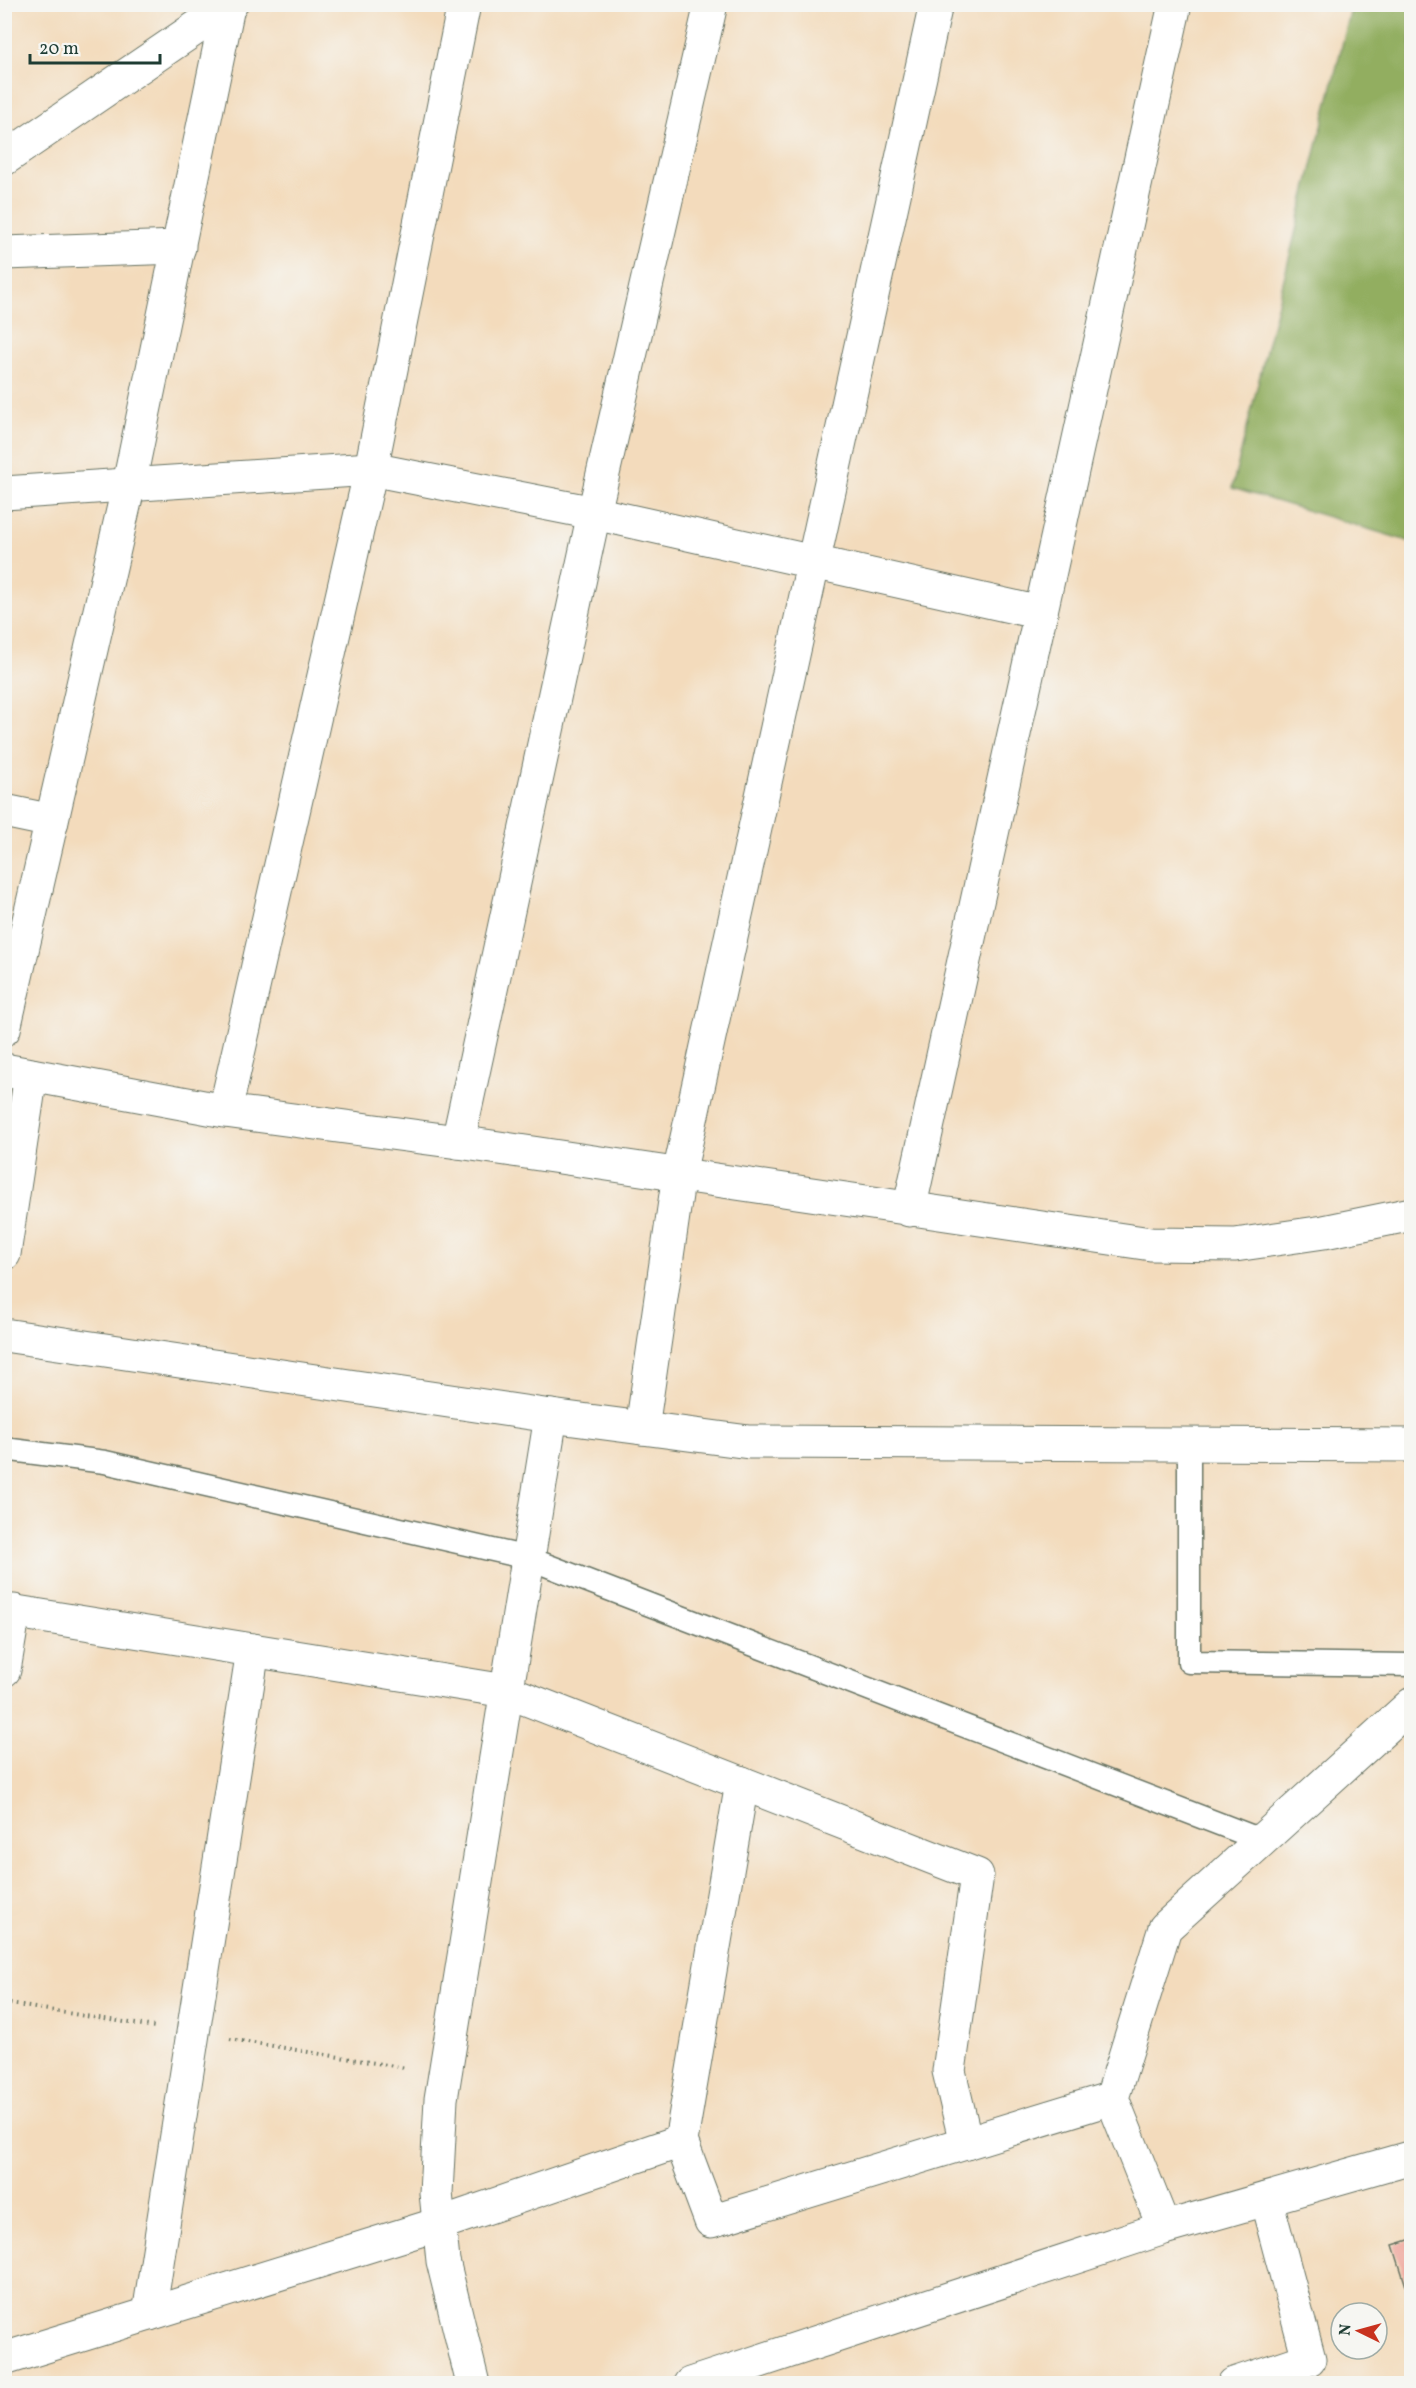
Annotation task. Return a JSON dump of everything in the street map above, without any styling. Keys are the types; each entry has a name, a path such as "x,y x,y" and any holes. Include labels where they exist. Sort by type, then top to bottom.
{"street":[{"path":"225,1111 372,469 464,4"},
{"path":"458,1142 594,513 711,4"},
{"path":"642,1428 679,1174 936,4"},
{"path":"909,1210 1175,4"},
{"path":"4,159 230,6"},
{"path":"4,1029 129,484 230,6"},
{"path":"4,253 179,247"},
{"path":"4,493 372,469 594,513 1041,613"},
{"path":"4,811 52,821"},
{"path":"4,1254 18,1072 225,1111 458,1142 1151,1244 1235,1245 1324,1232 1412,1214"},
{"path":"4,1335 551,1416 749,1442 1412,1444"},
{"path":"473,2384 443,2261 436,2193 441,2099 551,1416"},
{"path":"4,1670 9,1610 506,1691 977,1875 949,2072 966,2143"},
{"path":"149,2314 253,1650"},
{"path":"1164,2228 1112,2098 1165,1928 1412,1704"},
{"path":"742,1783 681,2141 711,2221 1112,2098"},
{"path":"4,2359 439,2224 681,2141"},
{"path":"690,2384 1164,2228 1412,2157"},
{"path":"1234,2384 1312,2371 1266,2199"}],"lane":[{"path":"1188,1444 1189,1662 1412,1665"},
{"path":"4,1449 105,1462 528,1558 1261,1840"}],"green space":[{"path":"1352,5 1411,5 1411,542 1232,488"}],"building":[{"path":"1412,2239 1412,2302 1411,2302 1393,2245"}]}
